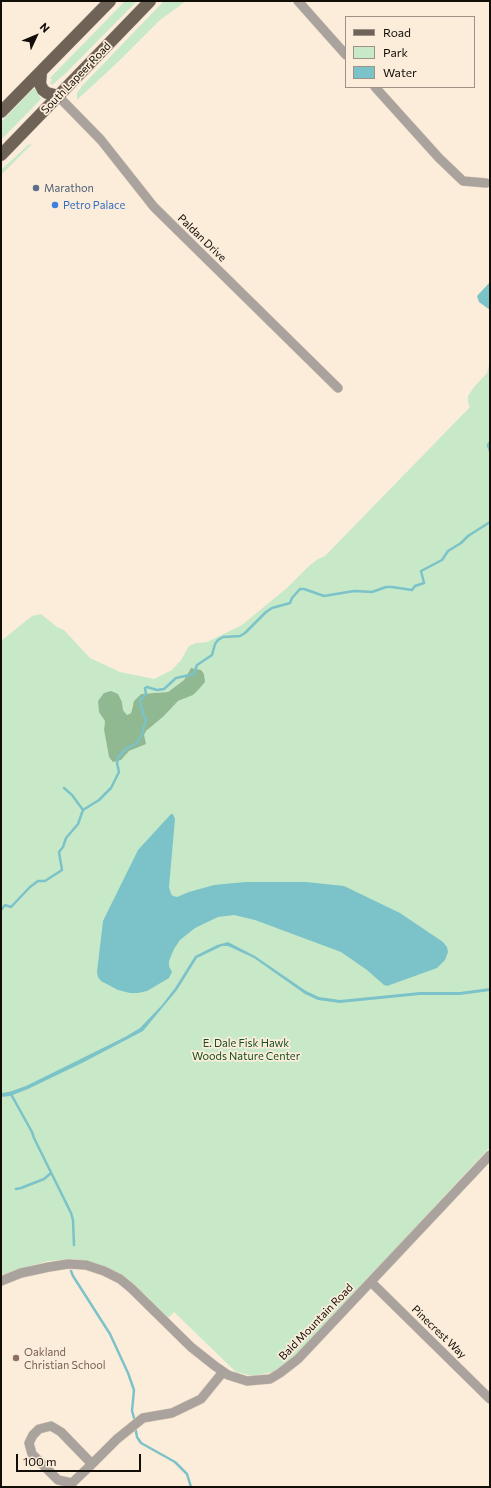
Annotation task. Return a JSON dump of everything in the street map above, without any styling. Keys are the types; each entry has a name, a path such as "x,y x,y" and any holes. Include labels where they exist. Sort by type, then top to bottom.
{"main road":[{"path":"1,112 110,1"},
{"name":"South Lapeer Road","path":"1,155 150,1"},
{"path":"41,72 40,84 43,90 47,94 58,96"}],"street":[{"path":"298,1 345,54"},
{"path":"376,88 439,158 463,181 486,183"},
{"name":"Paldan Drive","path":"58,96 101,140 158,211 338,388"},
{"name":"Bald Mountain Road","path":"1,1281 21,1273 49,1266 68,1264 86,1266 104,1271 120,1278 191,1347 228,1375 247,1381 270,1379 298,1359 490,1155"},
{"name":"Pinecrest Way","path":"371,1282 490,1399"},
{"path":"92,1464 61,1432 51,1426 39,1429 33,1435 29,1443 32,1454 58,1480 72,1483 92,1464 117,1439 144,1418 172,1413 201,1399 224,1372"}],"green space":[{"path":"125,1 137,1 66,73 52,85 50,83 52,80 50,78"},
{"path":"164,1 186,1 160,20 77,100 77,93 82,86"},
{"path":"33,89 35,89 41,99 1,140 1,122"},
{"path":"32,144 1,175 1,170 28,145"},
{"name":"E. Dale Fisk Hawk Woods Nature Center","path":"490,361 490,1147 289,1362 272,1372 253,1376 236,1372 174,1312 168,1318 134,1284 119,1273 101,1265 75,1259 48,1261 1,1275 1,641 32,616 41,614 57,627 64,630 90,658 120,672 154,679 172,670 181,660 189,646 196,643 207,642 242,625 288,587 309,566 325,556 470,407 468,403 468,396 487,373","holes":["191,668 185,698 178,701 164,716 146,731 134,749 109,757 104,730 105,721 122,702 123,710 127,715 131,713 132,706 141,694 168,692 184,680"]},
{"path":"191,668 201,670 204,674 205,682 193,695 178,701 164,716 146,731 144,735 146,744 129,751 121,760 113,762 109,757 104,730 105,721 99,712 98,701 104,693 111,691 118,694 122,702 123,710 127,715 131,713 134,701 141,694 168,692 184,680"}],"water":[{"path":"490,282 490,310 479,302 477,296"},
{"path":"171,814 173,814 175,819 169,887 173,896 177,897 214,885 245,882 306,882 344,886 400,913 443,942 447,947 448,952 445,960 437,968 387,986 341,952 255,920 234,915 218,917 195,928 180,940 169,961 169,966 172,972 169,978 147,991 130,993 118,990 101,981 97,972 103,921 138,850"},
{"path":"228,942 255,956 306,991 319,997 340,1000 420,992 460,992 490,988 490,991 460,995 420,995 340,1003 318,1000 305,994 254,958 228,946 222,946 197,958 177,990 143,1031 28,1089 10,1096 1,1097 1,1093 26,1086 125,1037 140,1028 162,1005 175,988 195,956 217,945"}],"waterway":[{"path":"490,442 488,445 490,451"},
{"path":"1,910 5,905 11,907 30,887 38,881 45,881 62,870 59,852 63,847 66,838 78,824 83,810 99,800 111,788 119,772 117,763 118,757 127,748 137,743 142,734 146,719 143,714 140,700 146,694 145,688 147,687 157,690 164,689 176,678 194,674 197,665 212,655 215,644 218,640 223,637 240,636 245,633 266,612 272,608 290,603 292,598 300,589 324,596 354,591 372,592 386,587 412,590 415,586 424,583 421,571 442,560 448,551 490,522"},
{"path":"64,788 72,795 83,810"},
{"path":"12,1096 32,1132 71,1213 73,1220 74,1245"},
{"path":"16,1189 44,1179 51,1173"},
{"path":"71,1271 110,1334 128,1373 134,1390 132,1411 135,1421"},
{"path":"135,1426 137,1437 141,1443 175,1462 187,1474 191,1487"}],"place":[{"name":"Marathon","path":"36,188"},
{"name":"Petro Palace","path":"55,205"},
{"name":"Oakland Christian School","path":"16,1358"}]}
